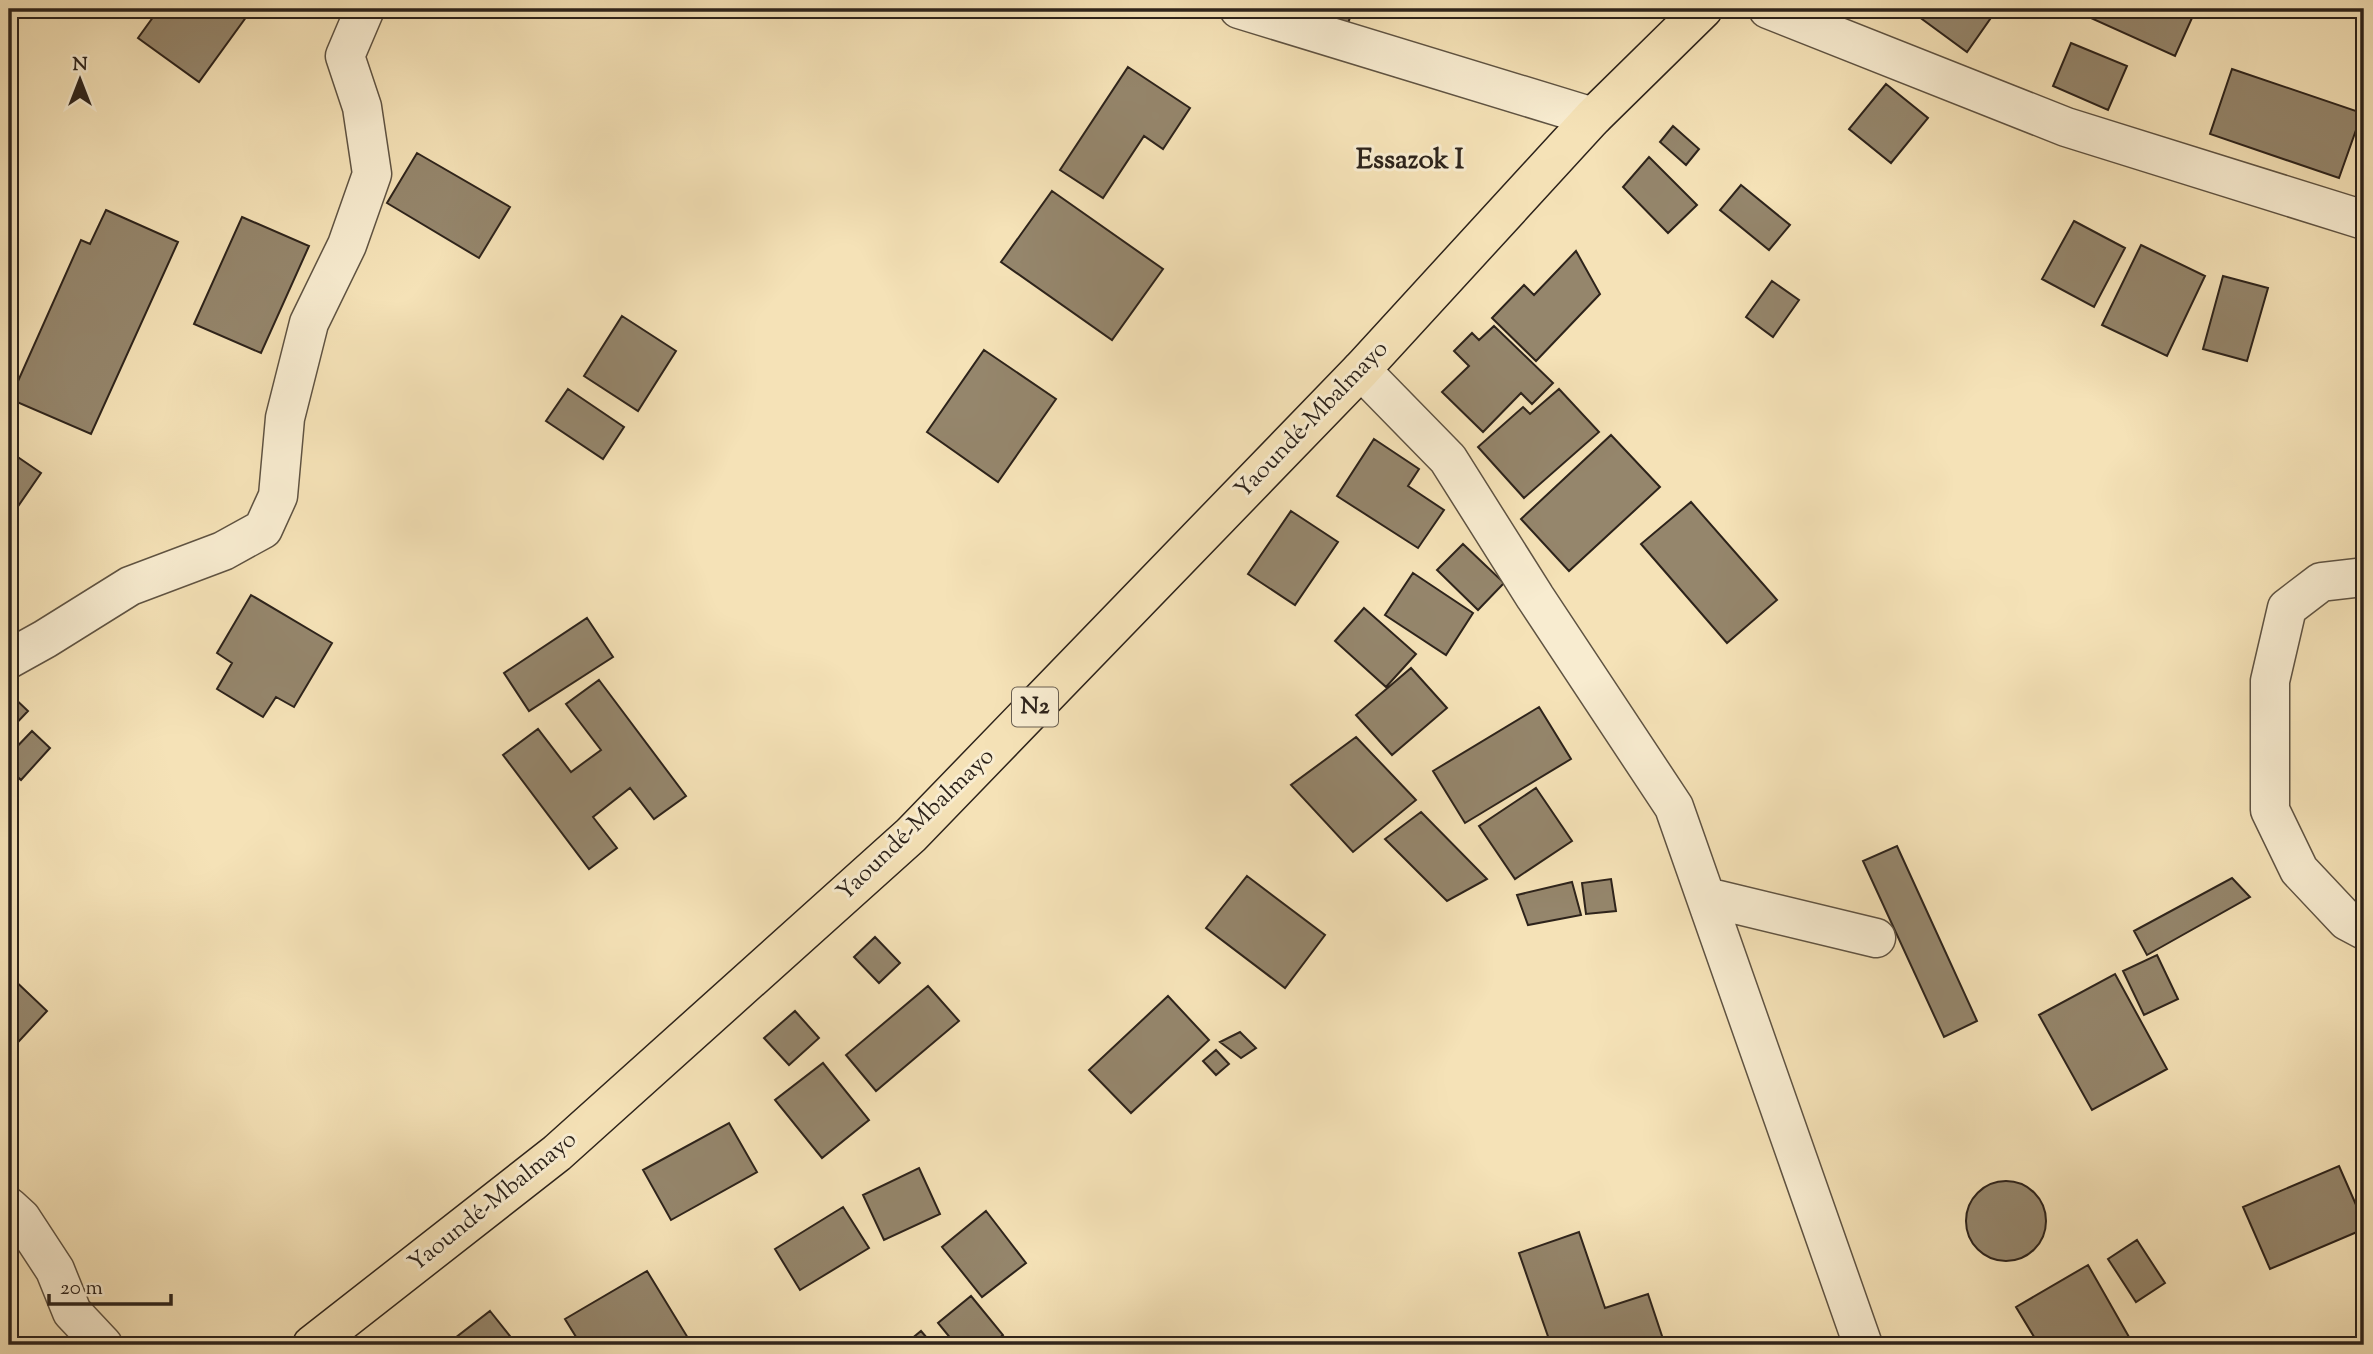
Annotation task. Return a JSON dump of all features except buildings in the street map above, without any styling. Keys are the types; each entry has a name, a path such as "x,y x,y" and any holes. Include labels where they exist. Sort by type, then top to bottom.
{"highway":[{"name":"Yaoundé-Mbalmayo","path":"312,1345 557,1153 911,835 1361,370 1592,117 1703,9"}],"street":[{"path":"9,659 130,586 223,551 263,529 278,496 285,418 309,323 347,245 372,174 362,107 345,56 365,9"},
{"path":"1239,9 1592,117"},
{"path":"1768,9 2066,127 2364,220"},
{"path":"1361,370 1448,459 1535,597 1674,807 1868,1344"},
{"path":"2364,577 2321,582 2287,608 2270,681 2270,810 2299,870 2347,921 2364,930"},
{"path":"1706,897 1876,938"},
{"path":"9,1207 21,1217 55,1270 72,1312 103,1345"}],"district":[{"name":"Essazok I","path":"1410,161"}]}
